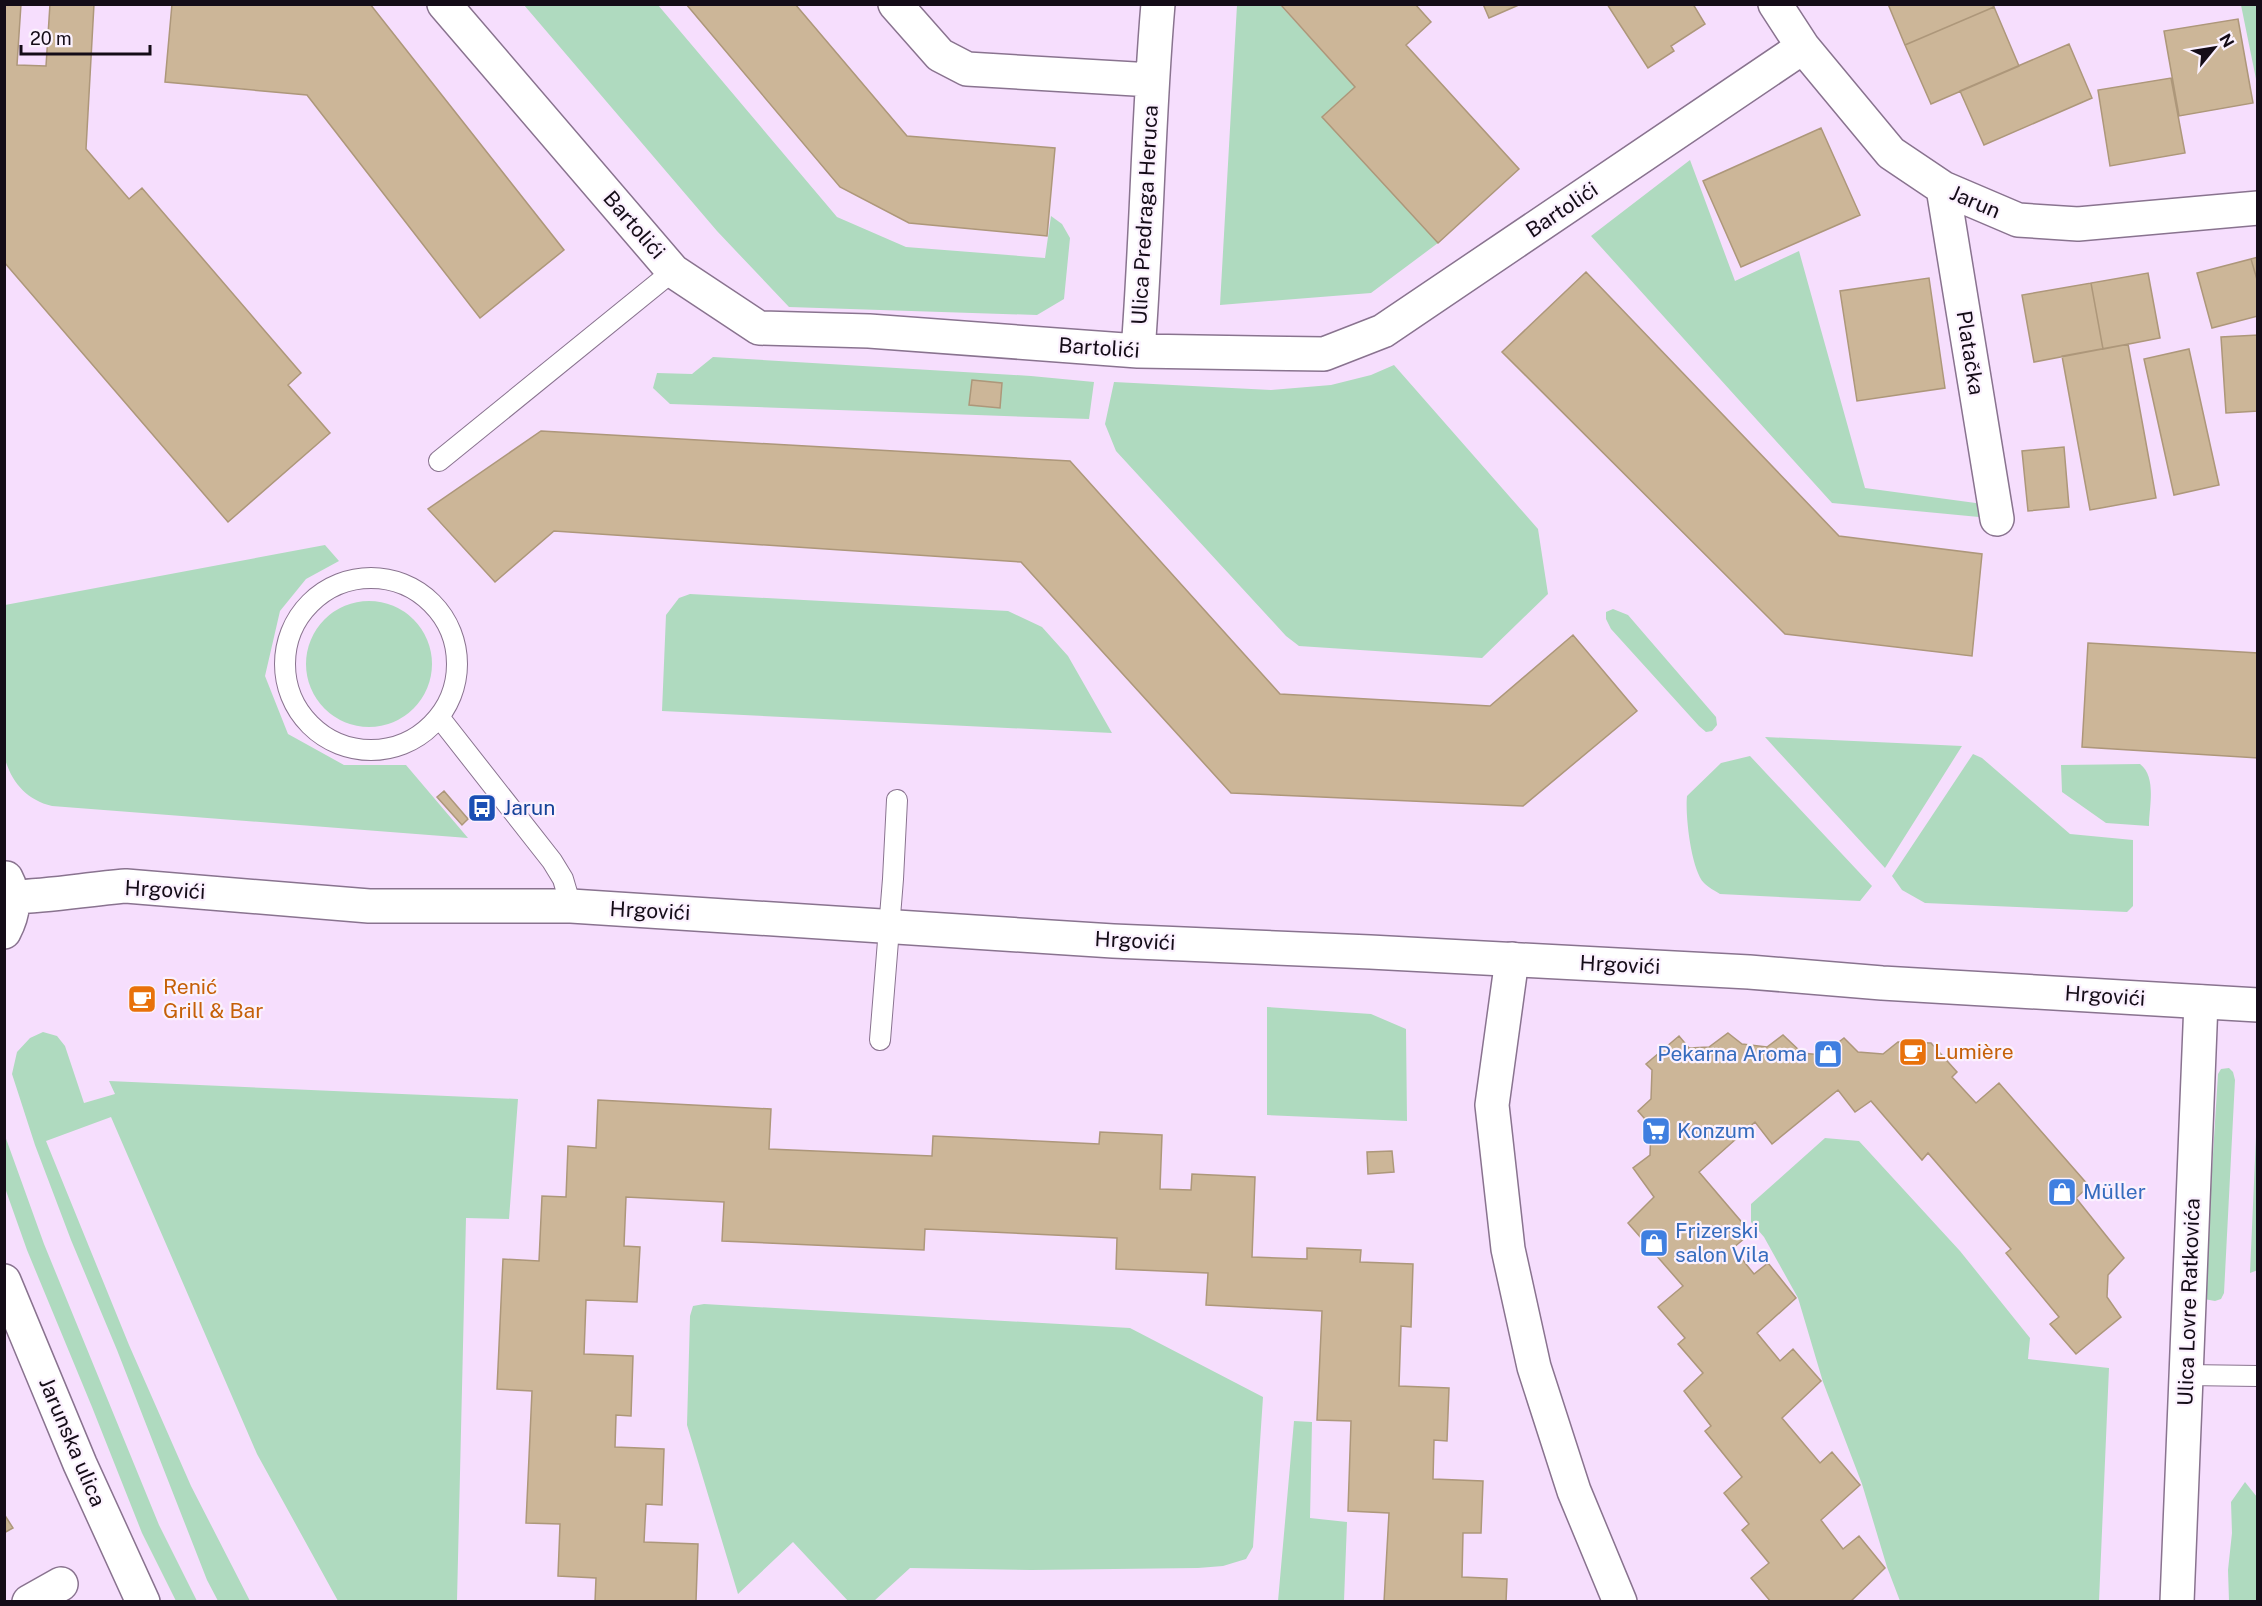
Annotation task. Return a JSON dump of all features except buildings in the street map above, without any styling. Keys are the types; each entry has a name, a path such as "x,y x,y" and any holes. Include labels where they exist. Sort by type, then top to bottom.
{"street":[{"name":"Bartolići","path":"444,4 673,272 759,328 868,330 1138,351 1324,354 1383,331 1803,47"},
{"name":"Ulica Predraga Heruca","path":"895,4 940,55 968,69 1152,80"},
{"name":"Ulica Predraga Heruca","path":"1138,351 1158,4"},
{"name":"Jarun","path":"1775,4 1803,47 1891,153 1943,188 2018,220 2078,224 2258,208"},
{"name":"Platačka","path":"1943,188 1997,519"},
{"name":"Hrgovići","path":"9,887 58,895 126,886 369,906 571,906 1113,941 1512,958 2258,1005"},
{"path":"4,932 13,914 9,887"},
{"path":"1512,958 1492,1105 1508,1249 1534,1367 1574,1491 1620,1602"},
{"name":"Ulica Lovre Ratkovića","path":"2177,1602 2201,1002"},
{"name":"Jarunska ulica","path":"4,1281 80,1464 143,1602"},
{"path":"29,1602 61,1584"}],"lane":[{"path":"439,461 673,272"},
{"path":"359,578 385,578 409,586 430,601 446,621 455,644 457,669 452,694 439,717 419,736 392,748 364,750 336,744 312,728 295,706 285,679 285,650 294,623 311,600 334,584 359,578"},
{"path":"439,717 552,861 563,879 571,906"},
{"path":"880,1040 890,925 897,800"},
{"path":"2186,1375 2258,1376"}],"green space":[{"path":"524,5 658,5 837,217 906,247 1045,258 1051,216 1062,224 1070,238 1064,299 1037,315 789,307 717,231"},
{"path":"1237,5 1280,5 1355,87 1323,117 1438,243 1371,293 1220,305"},
{"path":"2241,5 2257,5 2257,84"},
{"path":"1690,160 1735,281 1799,251 1865,488 1983,504 1979,517 1832,503 1591,236"},
{"path":"713,357 1031,376 1094,382 1089,419 670,404 653,388 657,373 692,374"},
{"path":"1394,365 1538,529 1548,594 1482,658 1299,646 1286,636 1116,451 1105,424 1114,382 1271,390 1331,385 1371,375"},
{"path":"325,545 339,561 306,579 280,611 265,676 288,734 344,765 406,765 468,838 52,806 35,800 16,783 5,759 5,605"},
{"path":"690,594 1008,611 1042,627 1068,656 1112,733 662,711 666,615 679,598"},
{"path":"369,601 393,606 414,619 427,640 432,664 427,688 414,709 393,722 369,727 345,722 324,709 311,688 306,664 311,640 324,619 345,606"},
{"path":"1613,609 1628,615 1716,717 1717,725 1712,731 1706,732 1699,726 1611,629 1606,619 1606,612"},
{"path":"1765,737 1962,746 1885,868"},
{"path":"1973,754 1982,758 2070,834 2133,840 2133,906 2127,912 1925,903 1902,890 1892,876"},
{"path":"1750,756 1872,886 1860,901 1720,894 1704,883 1699,876 1692,854 1687,796 1721,763"},
{"path":"2140,764 2149,776 2151,801 2149,826 2106,823 2062,792 2061,765"},
{"path":"1267,1007 1371,1014 1406,1029 1407,1121 1267,1115"},
{"path":"43,1032 57,1036 65,1046 84,1103 115,1094 109,1081 518,1099 509,1219 466,1218 457,1601 338,1601 257,1454 111,1117 46,1141 129,1345 191,1486 250,1601 218,1601 207,1580 117,1350 71,1240 35,1145 12,1074 17,1052 30,1038"},
{"path":"2229,1068 2235,1080 2224,1293 2221,1299 2215,1301 2204,1299 2218,1074 2221,1069"},
{"path":"2257,1114 2258,1270 2250,1273"},
{"path":"4,1133 44,1244 159,1525 197,1601 176,1601 142,1533 27,1250 5,1188"},
{"path":"1825,1138 1859,1141 1960,1251 2030,1338 2028,1359 2109,1368 2099,1601 1900,1601 1887,1567 1862,1484 1823,1382 1798,1298 1764,1237 1751,1222 1751,1204"},
{"path":"704,1304 1130,1328 1263,1397 1253,1547 1246,1559 1223,1566 1198,1568 1031,1570 910,1568 874,1601 849,1602 793,1542 738,1594 687,1425 690,1316 693,1306"},
{"path":"1294,1421 1312,1422 1310,1518 1347,1522 1344,1601 1278,1601"},
{"path":"2245,1482 2257,1497 2257,1601 2229,1601 2231,1502"}],"place":[{"name":"Jarun","path":"482,808"},
{"name":"Renić Grill & Bar","path":"142,999"},
{"name":"Lumière","path":"1913,1052"},
{"name":"Pekarna Aroma","path":"1828,1054"},
{"name":"Konzum","path":"1656,1131"},
{"name":"Müller","path":"2062,1192"},
{"name":"Frizerski salon Vila","path":"1654,1243"}]}
